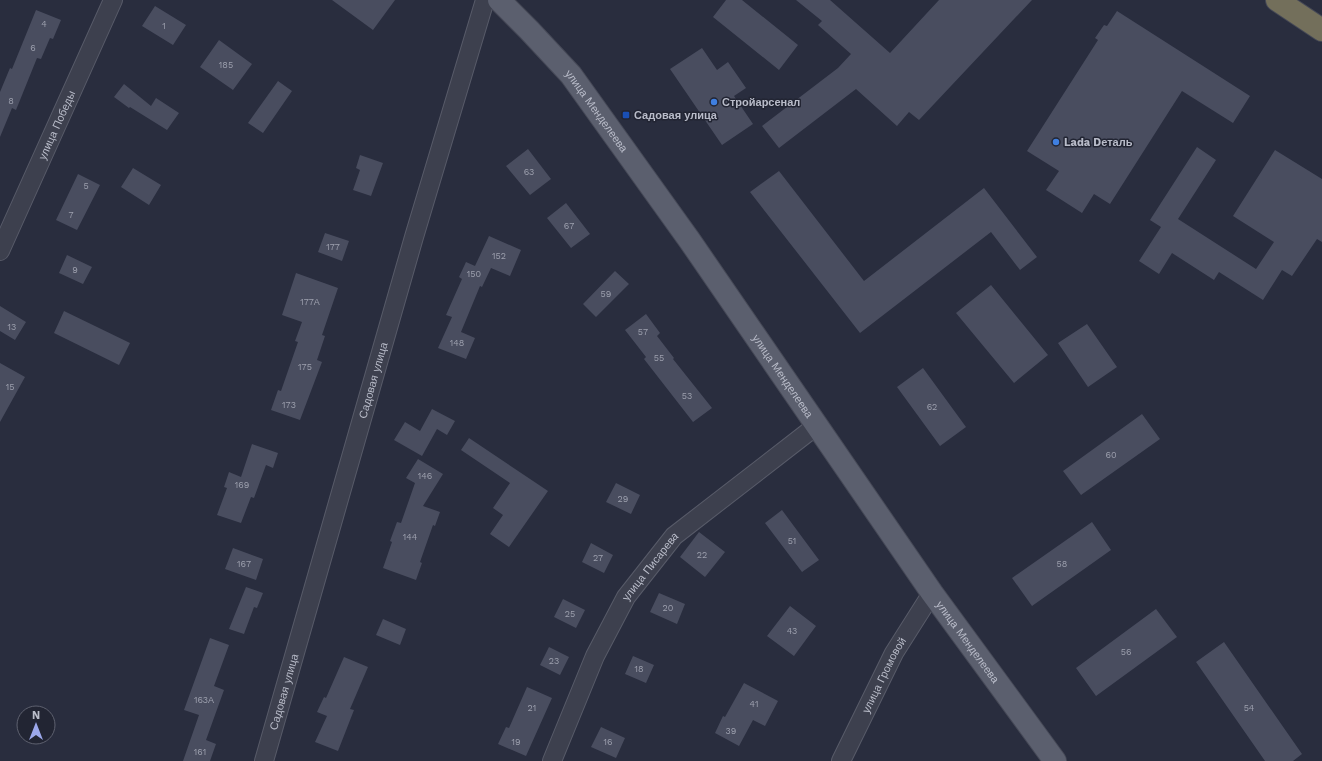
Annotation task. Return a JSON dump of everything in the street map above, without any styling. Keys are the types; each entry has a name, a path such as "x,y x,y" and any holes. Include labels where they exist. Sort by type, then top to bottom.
{"highway":[{"path":"1277,0 1322,30"}],"main road":[{"name":"улица Менделеева","path":"499,0 571,75 690,241 932,593 1055,761"}],"street":[{"name":"улица Победы","path":"0,251 113,0"},
{"name":"Садовая улица","path":"264,761 414,237 485,0"},
{"name":"улица Писарева","path":"552,761 595,656 626,597 674,536 816,426"},
{"name":"улица Громовой","path":"841,761 894,653 932,593"}],"building":[{"path":"332,0 395,0 373,30"},
{"path":"726,0 742,0 798,45 779,70 713,17"},
{"path":"796,0 830,0 890,53 939,0 1032,0 919,120 909,112 897,126 856,89 779,148 762,126 838,68 851,54 818,25 822,21"},
{"path":"155,6 186,25 173,45 142,26"},
{"path":"36,10 61,20 53,39 50,38 41,59 37,58 16,110 12,108 0,137 0,92 10,68 12,69"},
{"path":"1117,11 1250,96 1233,123 1182,91 1110,204 1094,194 1082,213 1046,190 1059,171 1027,151 1098,40 1095,38 1104,25 1107,26"},
{"path":"219,40 252,64 233,90 200,67"},
{"path":"702,48 717,70 728,62 746,88 734,96 753,124 722,145 670,69"},
{"path":"278,81 292,91 263,133 248,123"},
{"path":"124,84 151,106 156,98 179,113 167,130 130,107 129,108 114,97"},
{"path":"1197,147 1216,160 1178,219 1256,269 1274,242 1233,216 1275,150 1322,179 1322,242 1317,239 1292,276 1282,270 1263,300 1219,272 1214,280 1172,253 1159,274 1139,261 1161,227 1150,220"},
{"path":"528,149 551,179 530,195 506,166"},
{"path":"360,155 383,163 371,196 353,190 360,170 356,168"},
{"path":"133,168 161,185 149,205 121,187"},
{"path":"779,171 864,281 984,188 1037,257 1020,270 991,232 860,333 750,192"},
{"path":"78,174 100,185 77,230 56,220"},
{"path":"566,203 590,234 571,248 547,218"},
{"path":"325,233 349,241 342,261 318,252"},
{"path":"489,236 521,250 510,276 491,268 482,287 480,286 461,332 475,338 466,359 438,348 452,317 446,315 462,279 459,277 466,262 475,266"},
{"path":"67,255 92,267 83,284 59,273"},
{"path":"615,271 629,284 596,317 583,304"},
{"path":"296,273 338,288 322,335 325,336 317,360 322,362 300,420 271,410 278,390 281,391 298,342 295,341 302,322 282,315"},
{"path":"991,285 1048,355 1014,383 956,313"},
{"path":"0,306 26,322 15,340 0,331"},
{"path":"64,311 130,343 119,365 54,333"},
{"path":"646,314 660,333 657,336 674,358 673,359 712,408 693,422 644,359 646,357 625,330"},
{"path":"1087,324 1117,367 1088,387 1058,343"},
{"path":"0,363 25,377 0,422"},
{"path":"923,368 966,427 940,446 897,387"},
{"path":"432,409 455,421 447,435 437,429 422,456 394,440 405,422 420,431"},
{"path":"1142,414 1160,439 1081,495 1063,471"},
{"path":"469,438 548,491 509,547 490,534 503,515 493,508 510,483 461,450"},
{"path":"252,444 278,453 273,468 266,465 254,498 251,497 241,523 217,515 227,488 224,487 229,472 241,477"},
{"path":"418,459 443,474 423,506 440,512 435,526 433,525 420,562 422,563 416,580 383,568 397,522 401,523 415,483 406,478"},
{"path":"616,483 640,495 631,514 606,502"},
{"path":"782,510 819,560 802,572 765,523"},
{"path":"1092,522 1111,550 1032,606 1012,578"},
{"path":"699,532 725,552 705,577 680,557"},
{"path":"591,543 613,555 604,573 582,562"},
{"path":"233,548 263,559 256,580 225,569"},
{"path":"246,587 263,593 257,608 254,607 244,634 229,629"},
{"path":"659,593 685,604 677,624 650,612"},
{"path":"563,599 585,610 576,628 554,617"},
{"path":"790,606 816,626 794,656 767,636"},
{"path":"1156,609 1177,637 1096,696 1076,668"},
{"path":"383,619 406,629 400,645 376,635"},
{"path":"210,638 229,645 214,686 224,690 206,740 216,744 210,761 183,761 199,715 184,710"},
{"path":"1224,642 1302,754 1293,761 1265,761 1196,662"},
{"path":"549,647 569,657 560,675 540,665"},
{"path":"633,656 654,665 646,683 625,674"},
{"path":"344,657 368,667 350,709 354,710 338,751 315,742 327,716 317,712 324,697 326,698"},
{"path":"744,683 778,701 765,726 753,720 739,746 715,733 723,716 725,717"},
{"path":"527,687 552,698 526,756 498,744 506,727 509,728"},
{"path":"601,727 625,738 616,758 591,747"}],"place":[{"name":"Стройарсенал","path":"714,102"},
{"name":"Садовая улица","path":"626,115"},
{"name":"Lada Dеталь","path":"1056,142"}]}
